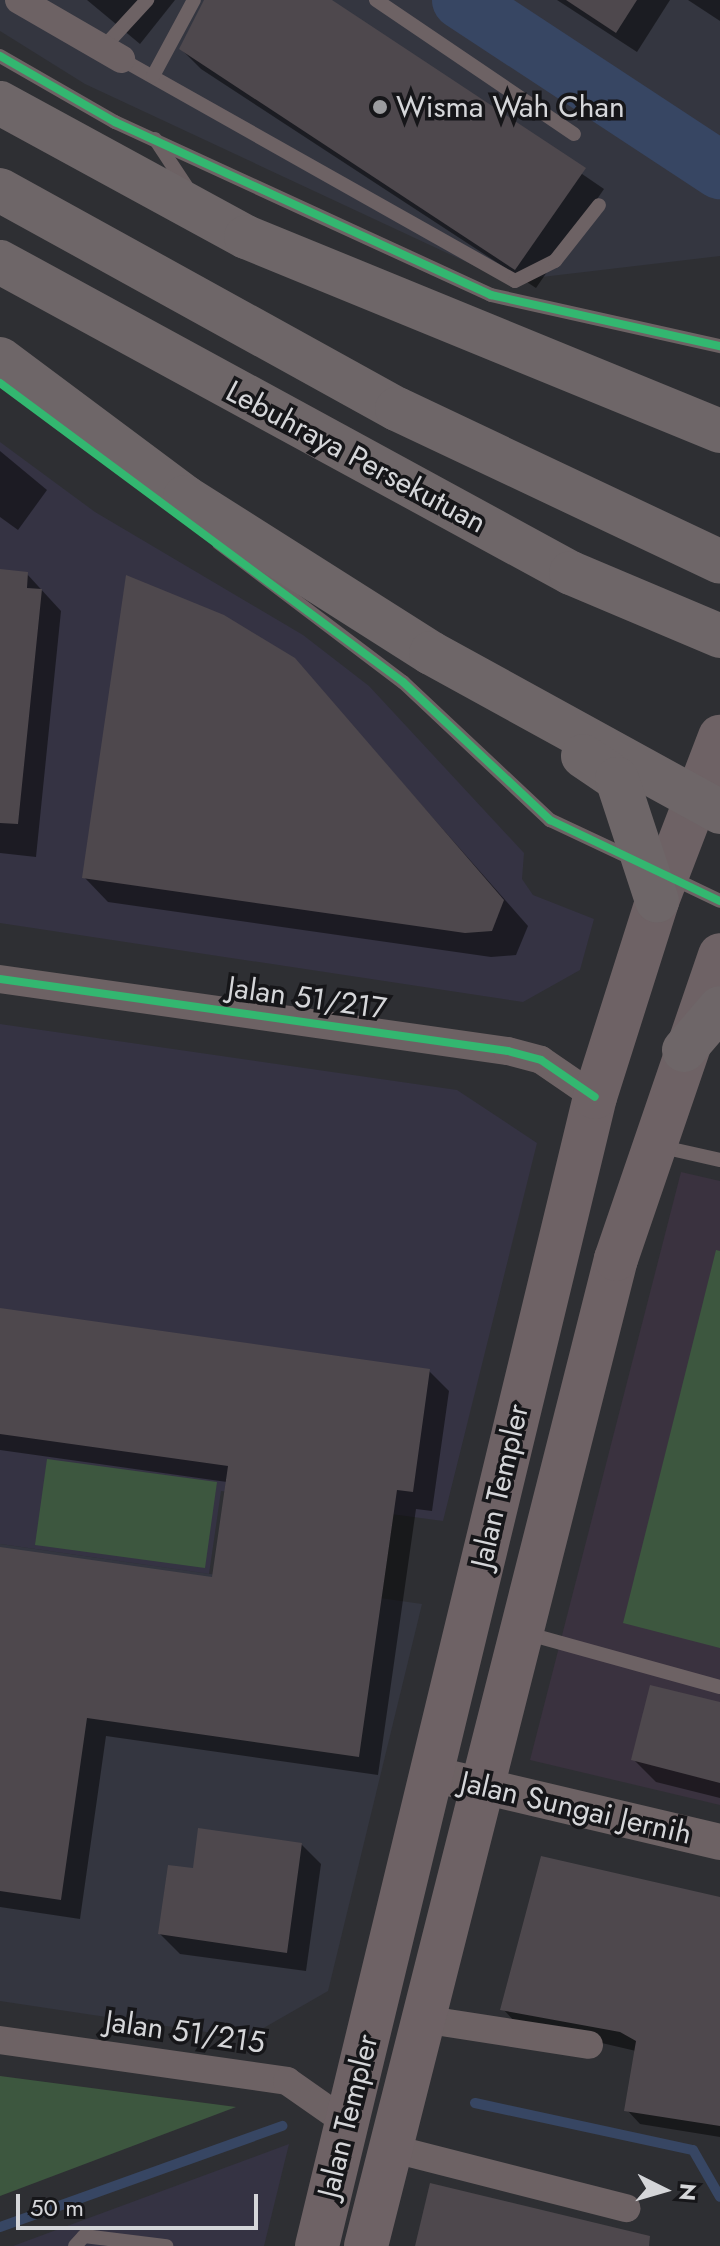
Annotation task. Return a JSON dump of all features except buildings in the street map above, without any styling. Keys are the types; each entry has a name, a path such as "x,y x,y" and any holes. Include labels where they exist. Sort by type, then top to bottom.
{"highway":[{"path":"0,103 206,217 720,431"},
{"name":"Lebuhraya Persekutuan","path":"0,190 192,302 604,512 720,562"},
{"name":"Lebuhraya Persekutuan","path":"0,262 571,573 720,636"},
{"path":"0,359 185,497 431,653 617,779 657,901"},
{"path":"661,407 720,399"},
{"path":"431,653 708,806"},
{"path":"684,1050 720,1008"}],"main road":[{"name":"Jalan Templer","path":"317,2246 595,1097 657,901 708,806 720,737"},
{"name":"Jalan Templer","path":"366,2246 517,1631 650,1144 720,955"}],"street":[{"path":"39,5 112,54"},
{"name":"Jalan 51/217","path":"0,979 508,1051 541,1060 595,1097"},
{"name":"Jalan Sungai Jernih","path":"432,1774 720,1842"},
{"path":"422,2019 589,2045"},
{"name":"Jalan 51/215","path":"0,2040 287,2081 347,2123"},
{"path":"390,2148 626,2208"}],"lane":[{"path":"147,0 112,54 515,281 555,261 599,205"},
{"path":"153,76 194,0"},
{"path":"376,0 574,134"},
{"path":"0,56 155,139 491,295 720,346"},
{"path":"155,139 206,217"},
{"path":"0,383 403,682 550,820 720,901"},
{"path":"83,443 185,497"},
{"path":"650,1144 720,1160"},
{"path":"517,1631 720,1687"},
{"path":"75,2246 84,2236 166,2246"}],"shaded area":[{"path":"0,0 720,0 720,256 507,281 85,84 0,31"},
{"path":"0,442 95,512 303,635 369,686 524,853 522,879 533,895 594,919 580,970 523,1002 0,923"},
{"path":"0,1024 457,1090 537,1143 443,1521 221,1491 209,1574 0,1544"},
{"path":"681,1172 720,1181 720,1805 530,1760"},
{"path":"0,1544 422,1604 328,1991 246,2038 0,2001"},
{"path":"289,2144 264,2246 13,2246"}],"green space":[{"path":"716,1250 720,1251 720,1648 623,1623"},
{"path":"47,1459 217,1482 205,1568 35,1545"},
{"path":"0,2076 236,2107 0,2196"}],"waterway":[{"path":"461,0 720,170"},
{"path":"475,2103 693,2150 720,2197"},
{"path":"0,2227 282,2126"}],"cycle path":[{"path":"0,56 115,122 491,295 720,346"},
{"path":"0,383 403,682 550,820 720,901"},
{"path":"0,979 508,1051 541,1060 595,1097"}],"place":[{"name":"Wisma Wah Chan","path":"380,107"}]}
